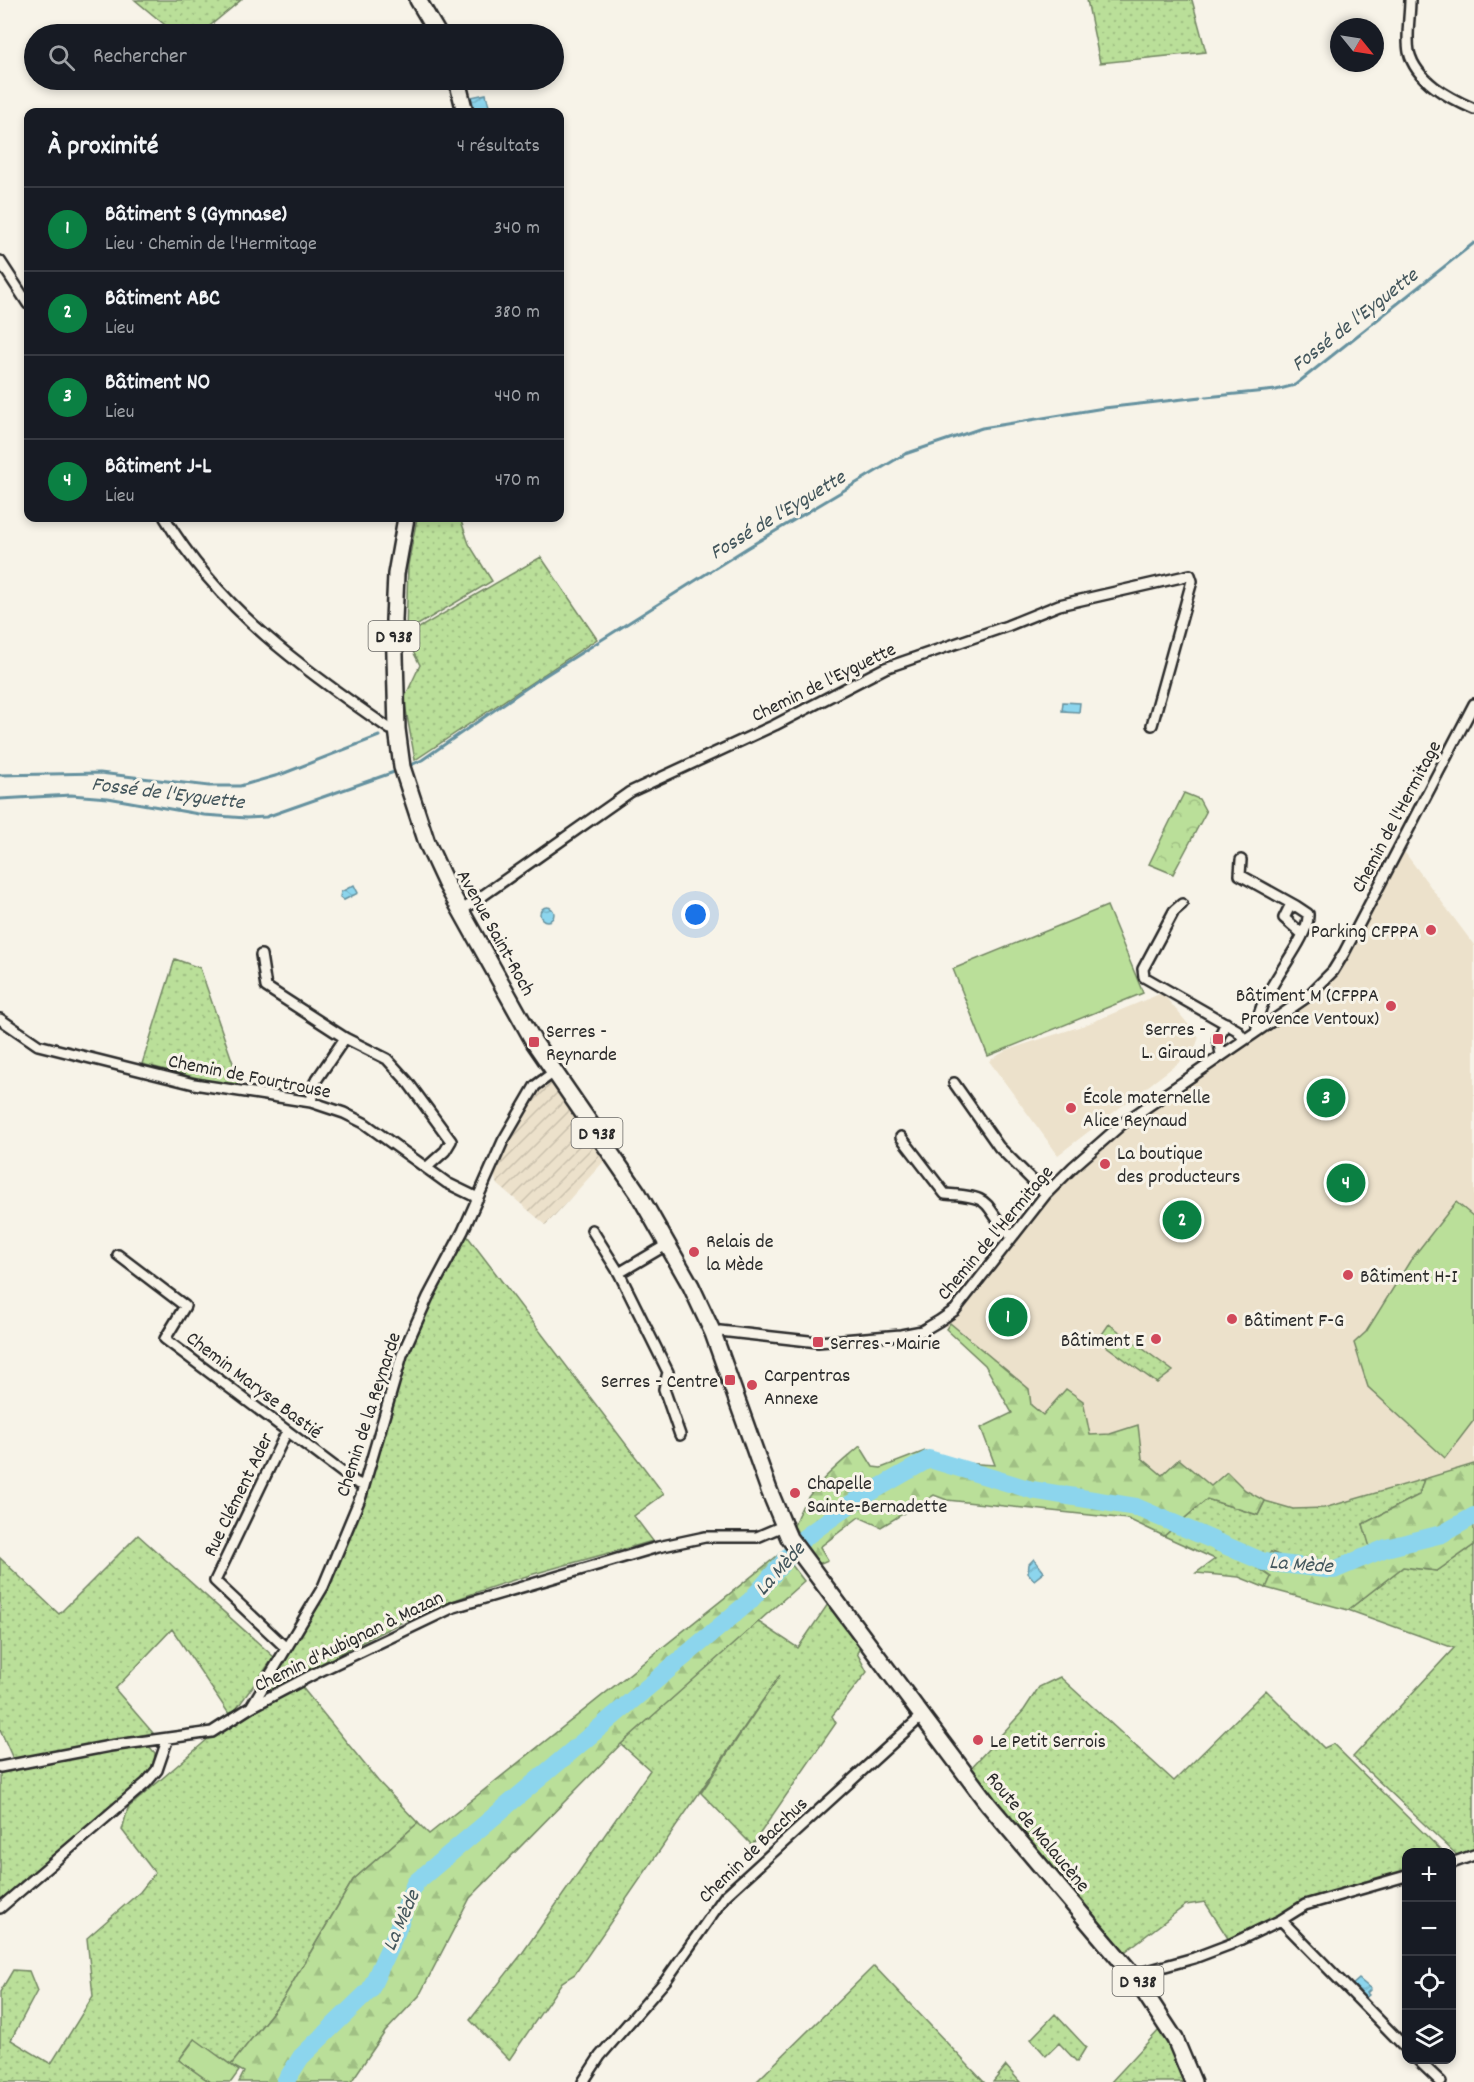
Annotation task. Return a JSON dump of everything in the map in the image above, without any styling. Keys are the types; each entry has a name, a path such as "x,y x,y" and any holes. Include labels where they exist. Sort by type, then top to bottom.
{"main road":[{"path":"418,0 432,24"},
{"path":"460,90 464,108"},
{"name":"Avenue Saint-Roch","path":"405,522 396,574 394,620 397,729 402,767 417,817 434,861 554,1072 638,1193 668,1244 713,1333 786,1532 800,1554"},
{"name":"Route de Malaucène","path":"800,1554 1009,1830 1133,1975 1175,2039 1193,2082"}],"street":[{"path":"1410,0 1409,50 1414,65 1424,79 1446,95 1474,109"},
{"path":"0,261 24,298"},
{"path":"168,522 216,590 267,638 326,685 390,729 397,729"},
{"name":"Chemin de l'Eyguette","path":"461,911 630,792 775,725 885,668 1007,626 1059,605 1190,575 1192,581 1152,725"},
{"name":"Chemin de l'Hermitage","path":"713,1333 720,1331 818,1342 922,1331 955,1310 1046,1194 1073,1167 1122,1124 1307,997 1333,971 1474,704"},
{"path":"1241,860 1240,875 1308,914 1301,933 1261,1008 1257,1031"},
{"path":"1182,904 1174,910 1143,973 1151,982 1237,1030 1244,1039"},
{"path":"1296,906 1289,908 1284,918 1301,933"},
{"path":"261,955 266,987 345,1038 387,1059 407,1081 451,1141 445,1151 426,1168"},
{"name":"Chemin de Fourtrouse","path":"0,1019 38,1045 194,1084 311,1102 356,1118 461,1191 478,1198"},
{"path":"1221,1054 1218,1039 1226,1023"},
{"path":"311,1102 315,1082 345,1038"},
{"name":"Chemin de la Reynarde","path":"251,1707 323,1587 364,1486 402,1355 478,1198 498,1151 532,1091 554,1072"},
{"path":"954,1083 999,1147 1046,1194"},
{"path":"901,1137 945,1194 978,1197 986,1202 1012,1237"},
{"path":"592,1230 619,1273 668,1372 664,1389 680,1435"},
{"path":"619,1273 668,1244"},
{"name":"Chemin Maryse Bastié","path":"118,1255 185,1306 165,1339 355,1482 364,1486"},
{"name":"Rue Clément Ader","path":"286,1648 215,1581 287,1431"},
{"name":"Chemin d'Aubignan à Mazan","path":"168,1738 212,1732 251,1707 369,1646 454,1607 658,1547 705,1536 757,1537 786,1532"},
{"name":"Chemin de Bacchus","path":"583,2082 600,2056 666,1980 725,1896 922,1716"},
{"path":"0,1767 110,1746 168,1738 157,1770 146,1783 0,1908"},
{"path":"1456,1862 1474,1855"},
{"path":"1133,1975 1194,1958 1281,1920 1305,1905 1402,1877"},
{"path":"1281,1920 1402,2043"},
{"path":"1422,2064 1441,2082"}],"shaded area":[{"path":"1403,850 1474,945 1474,1464 1252,1530 1012,1413 985,1365 943,1324 959,1312 1064,1182 1134,1121 1311,1000 1328,985 1341,968"},
{"name":"École maternelle Alice Reynaud","path":"1162,993 1199,1037 1194,1051 1058,1155 989,1061 1007,1050 1085,1025"},
{"path":"553,1080 606,1159 546,1225 496,1183 494,1170 539,1091"}],"green space":[{"path":"135,0 241,0 212,24 164,24"},
{"path":"1087,0 1192,0 1206,52 1100,63"},
{"path":"416,522 461,522 469,544 492,581 406,632 408,565"},
{"path":"541,557 597,639 415,760 404,699 420,665 405,636"},
{"path":"1184,793 1199,799 1206,812 1173,874 1149,864"},
{"path":"1107,906 1143,993 988,1056 953,969"},
{"path":"175,959 200,968 242,1089 142,1064"},
{"path":"1456,1202 1474,1217 1474,1420 1445,1458 1368,1387 1354,1343 1366,1332 1410,1261"},
{"path":"465,1233 664,1494 634,1516 653,1541 524,1577 447,1603 400,1623 262,1694 321,1599 404,1357"},
{"path":"950,1323 1029,1389 1031,1405 1043,1415 1066,1389 1083,1401 1090,1435 1110,1434 1138,1425 1142,1458 1162,1475 1179,1459 1211,1486 1227,1472 1245,1490 1265,1501 1258,1515 1207,1499 1164,1536 1128,1519 947,1500 934,1495 881,1527 859,1517 820,1547 828,1560 816,1565 794,1526 812,1491 860,1446 873,1467 881,1468 925,1451 963,1463 995,1465 981,1428 1012,1413 985,1365 946,1329"},
{"path":"1109,1324 1173,1371 1157,1383 1098,1340"},
{"path":"1474,1464 1474,1545 1437,1571 1403,1567 1348,1610 1266,1588 1271,1577 1255,1566 1271,1552 1307,1567 1334,1570 1372,1554 1363,1524 1419,1495 1424,1479"},
{"path":"1424,1479 1419,1495 1363,1524 1373,1554 1334,1570 1307,1567 1271,1552 1272,1577 1266,1588 1239,1577 1196,1573 1215,1559 1164,1536 1207,1499 1258,1515 1265,1501 1293,1509 1324,1508"},
{"path":"138,1535 274,1657 237,1708 229,1714 172,1629 115,1689 153,1733 13,1759 0,1729 0,1558 59,1614"},
{"path":"1474,1545 1474,1851 1459,1857 1456,1854 1456,1848 1449,1848 1353,1757 1454,1648 1348,1610 1403,1567 1437,1571"},
{"path":"782,1552 804,1581 621,1744 470,1898 419,1996 385,2032 351,2082 239,2082 244,2072 231,2065 283,1999 353,1880 418,1823 429,1834"},
{"path":"828,1604 860,1648 857,1653 867,1672 832,1716 836,1723 752,1845 701,1793 780,1675 575,1974 562,1982 509,2060 470,2020 521,1955 650,1770 621,1744 757,1621 798,1648"},
{"path":"1060,1677 1174,1781 1266,1690 1324,1748 1333,1744 1439,1848 1402,1848 1402,1874 1303,1902 1279,1917 1229,1940 1205,1902 1186,1905 1122,1954 969,1770 1024,1710 1039,1687"},
{"path":"301,1686 378,1781 418,1823 353,1880 283,1999 231,2065 194,2039 179,2060 210,2082 0,2082 0,1992 13,1970 29,1971 37,1991 11,2040 51,2064 93,1996 87,1938 140,1892 155,1873 122,1830 128,1808 209,1738"},
{"path":"146,1743 155,1753 154,1763 145,1778 0,1900 0,1773"},
{"path":"874,1966 984,2082 756,2082"},
{"path":"1055,2014 1086,2047 1077,2062 1059,2043 1046,2056 1031,2039"},
{"path":"1160,2029 1177,2062 1184,2082 1111,2082"},
{"path":"195,2039 239,2071 231,2082 210,2082 179,2060"},
{"path":"1006,2066 1020,2082 993,2082"}],"water":[{"path":"486,94 490,108 474,108 471,97"},
{"path":"1063,702 1080,703 1079,712 1062,711"},
{"path":"354,885 358,893 344,900 340,897 341,892"},
{"path":"544,907 550,907 554,914 550,921 544,921 540,917 540,911"},
{"path":"1034,1559 1044,1572 1034,1580 1028,1573 1029,1564"},
{"path":"1359,1979 1371,1989 1367,1993 1369,1995 1363,2000 1349,1988"}],"waterway":[{"name":"Fossé de l'Eyguette","path":"1206,397 1276,390 1295,385 1474,243"},
{"name":"Fossé de l'Eyguette","path":"411,765 422,760 538,680 747,548 905,454 982,428 1104,408 1201,397"},
{"path":"0,775 100,773 209,786 240,786 282,774 379,736"},
{"name":"Fossé de l'Eyguette","path":"0,799 71,795 108,798 204,815 266,817 397,771"},
{"name":"La Mède","path":"285,2082 301,2057 370,1990 396,1933 415,1883 750,1601 804,1538 852,1503 929,1459 1032,1490 1136,1507 1264,1562 1334,1570 1386,1548 1442,1534 1474,1516"}],"place":[{"name":"Parking CFPPA","path":"1431,930"},
{"name":"Bâtiment M (CFPPA Provence Ventoux)","path":"1391,1006"},
{"name":"Serres - L. Giraud","path":"1218,1039"},
{"name":"Serres - Reynarde","path":"534,1042"},
{"name":"Bâtiment NO","path":"1326,1098"},
{"name":"École maternelle Alice Reynaud","path":"1071,1108"},
{"name":"La boutique des producteurs","path":"1105,1164"},
{"name":"Bâtiment J-L","path":"1346,1183"},
{"name":"Bâtiment ABC","path":"1182,1220"},
{"name":"Relais de la Mède","path":"694,1252"},
{"name":"Bâtiment H-I","path":"1348,1275"},
{"name":"Bâtiment S (Gymnase)","path":"1008,1317"},
{"name":"Bâtiment F-G","path":"1232,1319"},
{"name":"Bâtiment E","path":"1156,1339"},
{"name":"Serres - Mairie","path":"818,1342"},
{"name":"Serres - Centre","path":"730,1380"},
{"name":"Carpentras Annexe","path":"752,1385"},
{"name":"Chapelle Sainte-Bernadette","path":"795,1493"},
{"name":"Le Petit Serrois","path":"978,1740"}]}
